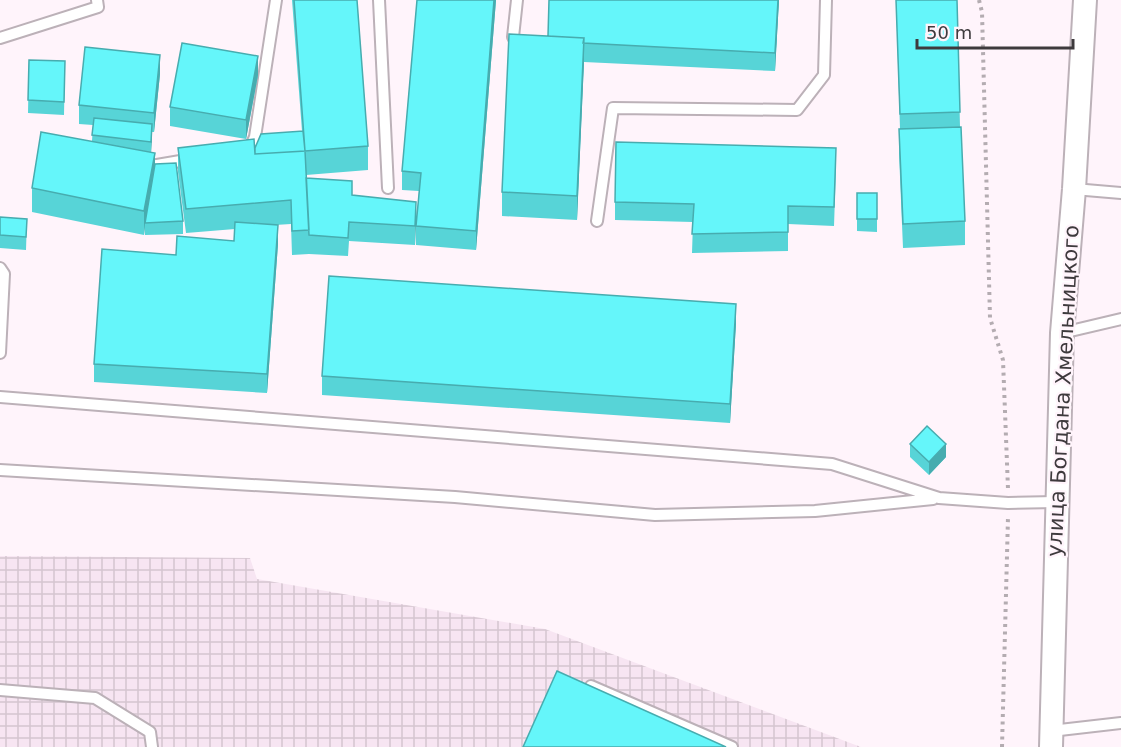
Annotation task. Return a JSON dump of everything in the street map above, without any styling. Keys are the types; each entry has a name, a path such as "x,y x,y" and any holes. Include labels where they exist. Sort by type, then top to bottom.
{"street":[{"name":"улица Богдана Хмельницкого","path":"1051,739 1062,333 1074,189 1084,0"}],"lane":[{"path":"0,38 98,7 97,0"},
{"path":"238,152 249,150 255,137 276,0"},
{"path":"379,0 388,188"},
{"path":"513,37 517,0"},
{"path":"597,221 613,108 797,110 824,75 826,0"},
{"path":"141,164 152,166 206,157"},
{"path":"1074,189 1121,194"},
{"path":"0,268 4,274 0,353"},
{"path":"1062,333 1121,319"},
{"path":"0,397 832,464 939,498"},
{"path":"0,470 455,497 655,515 815,511 939,498 1008,503 1056,502"},
{"path":"591,686 732,747"},
{"path":"0,690 95,698 150,732 152,747"},
{"path":"1051,739 1121,723"}],"path":[{"path":"979,0 982,12 990,318 1004,360 1008,503 1002,747"}],"shaded area":[{"path":"0,556 250,558 257,579 545,629 861,747 0,747"}],"building":[{"path":"294,0 357,0 368,146 305,151"},
{"path":"417,0 494,0 476,231 416,226 421,173 402,171"},
{"path":"549,0 778,0 775,53 583,43 584,38 548,36"},
{"path":"896,0 957,0 960,112 900,114"},
{"path":"509,34 584,38 577,196 502,192"},
{"path":"182,43 258,56 246,120 170,107"},
{"path":"85,47 160,55 154,113 79,105"},
{"path":"29,60 65,61 64,102 28,100"},
{"path":"94,118 152,124 151,142 92,135"},
{"path":"961,127 965,221 903,224 899,129"},
{"path":"303,131 305,151 255,154 261,134"},
{"path":"41,132 155,153 144,211 32,188"},
{"path":"254,139 255,154 305,151 309,230 292,231 291,200 186,209 178,148"},
{"path":"616,142 836,148 834,207 788,206 788,232 692,234 694,204 615,202"},
{"path":"176,163 183,221 145,223 155,164"},
{"path":"306,178 352,181 352,195 416,202 415,226 349,222 348,238 309,235"},
{"path":"857,193 877,193 877,219 857,219"},
{"path":"0,217 27,219 26,237 0,235"},
{"path":"235,222 278,225 267,374 94,364 102,249 176,255 177,236 234,241"},
{"path":"329,276 736,304 730,404 322,376"},
{"path":"927,426 946,444 929,462 910,444"},
{"path":"557,671 726,747 523,747"}]}
